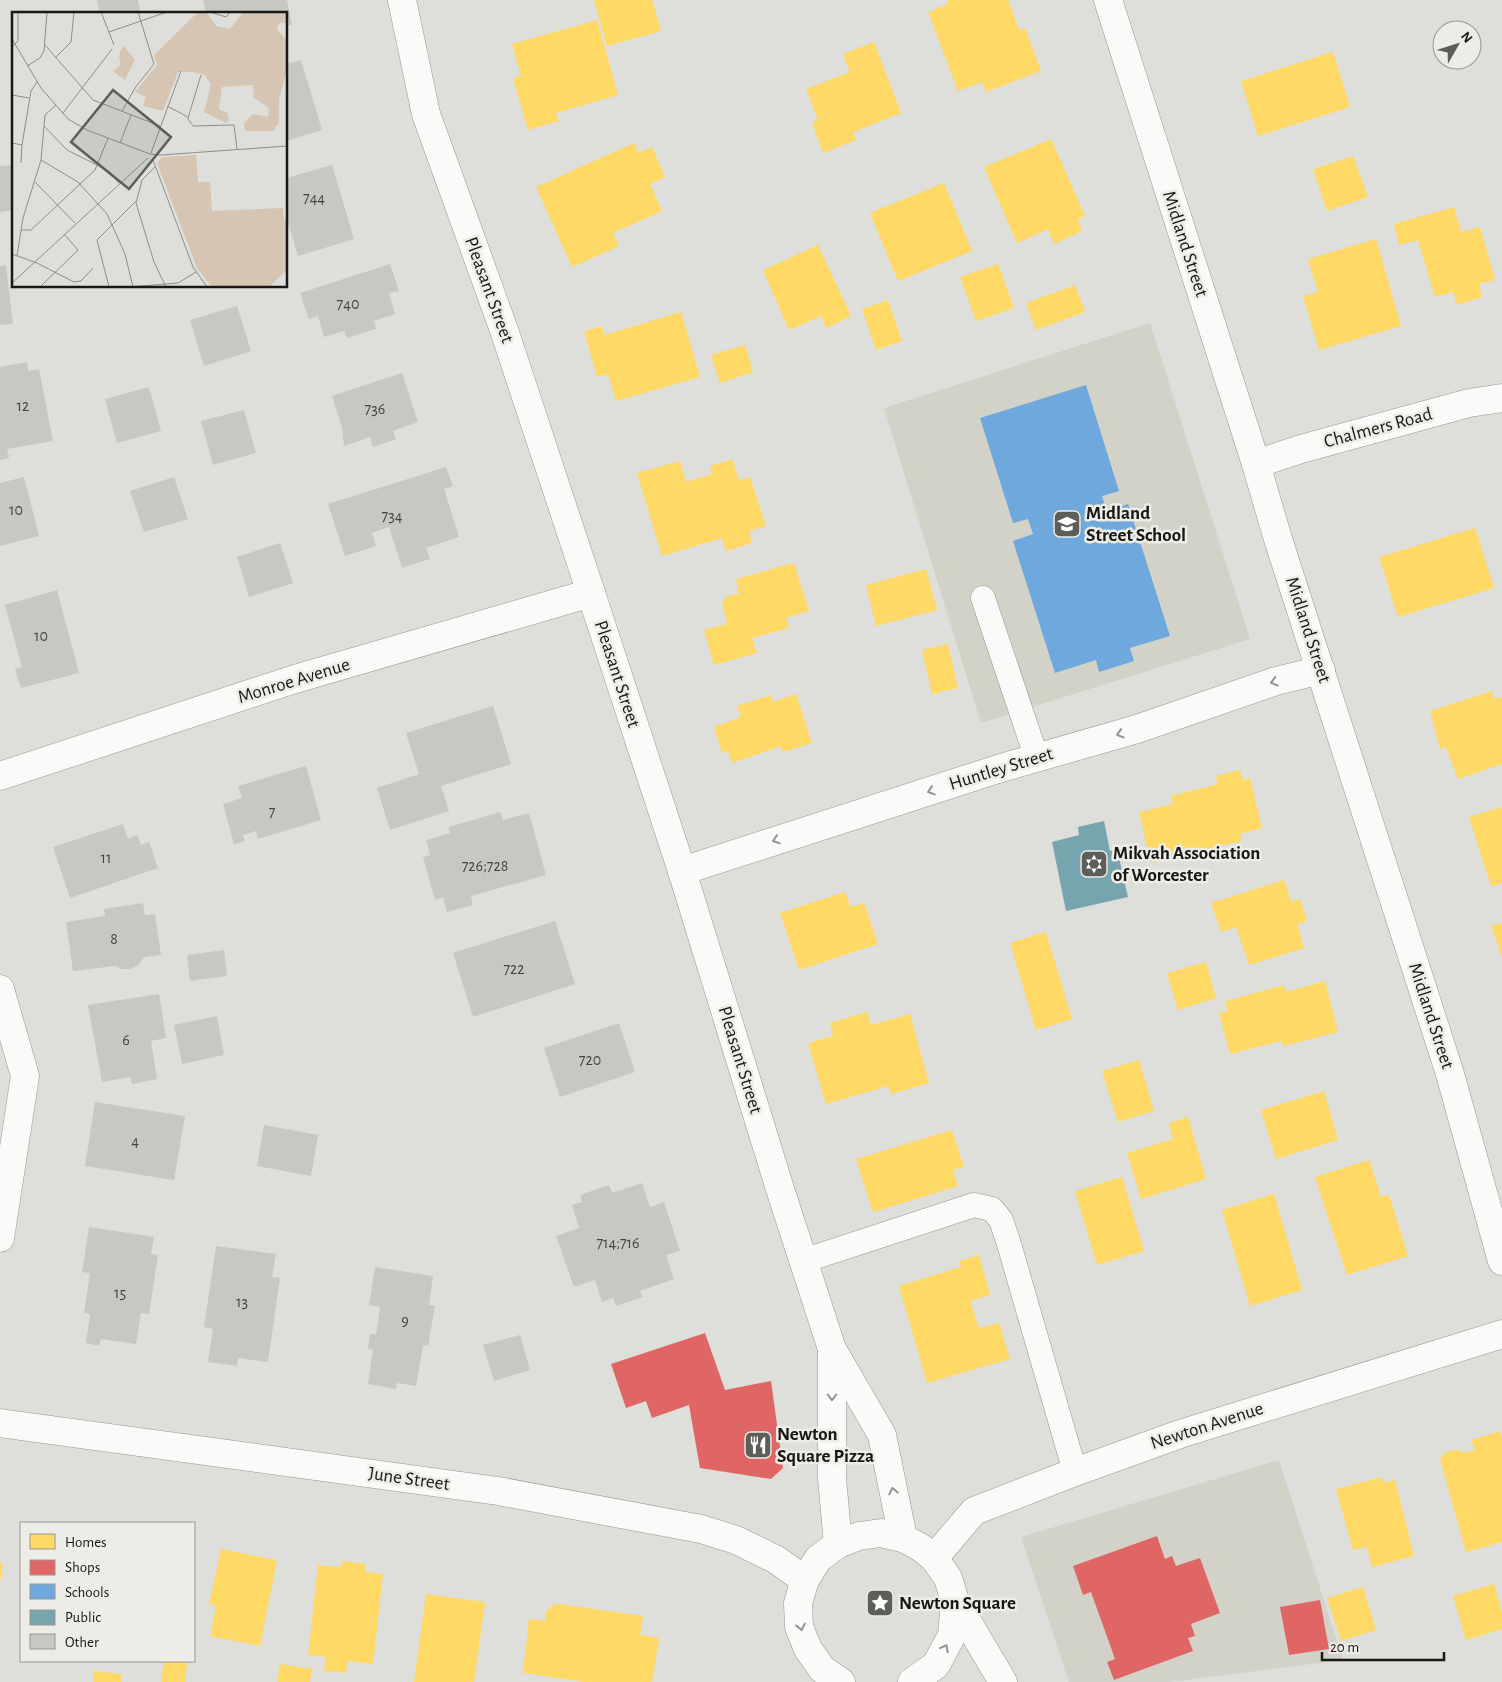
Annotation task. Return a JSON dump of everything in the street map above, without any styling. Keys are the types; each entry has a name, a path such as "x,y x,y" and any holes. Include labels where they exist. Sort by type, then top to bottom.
{"street":[{"name":"Pleasant Street","path":"402,0 426,114 505,333 591,593 682,871 832,1349 882,1435 903,1538"},
{"name":"Midland Street","path":"1108,0 1256,464 1278,539 1450,1074 1502,1261"},
{"name":"Chalmers Road","path":"1256,464 1301,449 1469,403 1502,398"},
{"name":"Monroe Avenue","path":"0,776 295,680 591,593"},
{"name":"Huntley Street","path":"682,871 992,771 1137,729 1276,681 1321,670"},
{"path":"0,989 25,1076 0,1238"},
{"name":"Newton Avenue","path":"934,1558 974,1511 1180,1434 1502,1334"},
{"name":"Pleasant Street","path":"832,1349 832,1478 838,1544"},
{"name":"June Street","path":"0,1423 498,1491 701,1529 736,1540 775,1559 805,1580"},
{"path":"841,1682 822,1669 808,1649 799,1627 798,1603 805,1580 818,1559 838,1544 859,1536 881,1534 903,1538 920,1546 934,1558 948,1578 955,1600 1003,1682"},
{"path":"912,1682 936,1664 952,1634 955,1600"}],"lane":[{"path":"983,598 1037,758"},
{"path":"803,1261 974,1205 992,1209 1001,1220 1009,1244 1075,1472"}],"shaded area":[{"name":"Midland Street School","path":"1150,323 1250,639 981,723 884,408"},
{"path":"1279,1460 1343,1660 1169,1682 1069,1682 1021,1537"}],"building: Homes":[{"path":"594,0 652,0 661,31 607,46"},
{"path":"947,0 1008,0 1019,30 1025,28 1041,71 986,92 982,82 958,91 928,12 948,4"},
{"path":"597,20 618,95 556,113 559,121 528,130 513,78 521,76 512,44"},
{"path":"874,42 901,113 853,132 856,140 823,153 812,123 818,120 806,89 850,72 843,54"},
{"path":"1333,52 1350,107 1258,136 1241,81"},
{"path":"1051,139 1085,216 1078,219 1082,231 1054,244 1048,229 1017,243 984,167"},
{"path":"634,143 638,153 652,147 665,177 650,184 662,211 613,233 619,246 572,267 536,187"},
{"path":"1353,156 1368,197 1327,211 1313,169"},
{"path":"944,183 972,251 898,281 870,213"},
{"path":"1454,207 1461,232 1480,227 1495,280 1479,284 1482,297 1457,305 1453,292 1435,297 1418,240 1399,245 1394,224"},
{"path":"1376,239 1401,326 1319,350 1303,296 1318,292 1308,259"},
{"path":"818,245 851,316 826,328 821,316 789,330 763,270"},
{"path":"998,264 1014,308 976,321 960,277"},
{"path":"1075,285 1085,312 1036,330 1026,303"},
{"path":"888,300 902,341 876,350 862,309"},
{"path":"681,312 700,377 616,401 608,374 597,377 584,331 602,326 604,335"},
{"path":"745,345 753,372 720,383 711,355"},
{"path":"732,459 739,480 750,477 766,526 749,531 752,543 726,551 722,538 662,556 637,473 680,461 686,482 712,474 710,466"},
{"path":"1475,528 1494,588 1398,617 1379,557"},
{"path":"794,563 809,611 786,618 789,628 752,638 757,653 714,665 704,630 727,624 722,602 729,595 739,594 736,579"},
{"path":"926,569 937,610 876,626 866,585"},
{"path":"948,644 958,688 932,694 922,650"},
{"path":"1492,691 1495,699 1502,697 1502,764 1458,779 1446,747 1440,749 1430,711"},
{"path":"796,694 812,743 783,752 781,746 732,763 728,751 722,753 714,727 741,717 737,706 771,695 773,702"},
{"path":"1240,770 1243,780 1250,778 1262,828 1240,834 1242,841 1151,863 1139,812 1173,804 1171,796 1218,784 1216,776"},
{"path":"1502,807 1502,883 1491,886 1469,817"},
{"path":"1284,880 1291,902 1300,899 1307,921 1297,924 1304,948 1249,965 1236,927 1221,932 1211,903"},
{"path":"845,892 851,907 864,903 878,944 799,970 780,913"},
{"path":"1502,923 1502,958 1491,926"},
{"path":"1046,932 1072,1019 1036,1030 1010,943"},
{"path":"1206,962 1216,998 1178,1010 1167,973"},
{"path":"1325,981 1338,1032 1283,1046 1281,1041 1230,1054 1219,1013 1228,1011 1225,1001 1284,985 1286,992"},
{"path":"867,1012 871,1025 910,1014 929,1083 891,1094 888,1086 826,1104 808,1043 833,1036 830,1023"},
{"path":"1139,1060 1154,1111 1118,1122 1102,1071"},
{"path":"1324,1091 1338,1140 1276,1159 1261,1110"},
{"path":"1188,1117 1206,1179 1141,1199 1127,1153 1173,1139 1169,1123"},
{"path":"952,1130 964,1167 953,1170 958,1186 873,1212 856,1159"},
{"path":"1369,1160 1381,1197 1389,1195 1408,1256 1347,1275 1315,1177"},
{"path":"1122,1177 1144,1251 1097,1265 1075,1191"},
{"path":"1274,1194 1302,1290 1250,1306 1222,1210"},
{"path":"979,1255 990,1295 970,1301 979,1328 999,1323 1010,1359 927,1383 899,1286 961,1267 959,1261"},
{"path":"1500,1431 1502,1438 1502,1542 1466,1552 1440,1459 1443,1454 1452,1450 1465,1453 1475,1450 1471,1440"},
{"path":"1382,1477 1383,1483 1395,1480 1414,1556 1372,1567 1367,1547 1353,1550 1336,1489"},
{"path":"221,1549 277,1560 260,1646 210,1636 216,1606 209,1604"},
{"path":"342,1561 366,1564 365,1572 383,1574 373,1664 347,1661 346,1673 324,1671 326,1657 308,1655 318,1565 342,1567"},
{"path":"0,1563 3,1563 1,1579 0,1579"},
{"path":"1494,1584 1502,1613 1502,1629 1466,1640 1453,1596"},
{"path":"1363,1587 1376,1630 1341,1641 1327,1598"},
{"path":"426,1594 485,1602 474,1682 414,1682"},
{"path":"559,1604 643,1616 640,1635 659,1638 652,1682 584,1682 523,1673 529,1619 545,1621 546,1612 552,1605"},
{"path":"164,1662 187,1663 185,1682 161,1682"},
{"path":"280,1664 312,1669 310,1682 277,1682"},
{"path":"94,1671 121,1674 121,1682 93,1682"}],"building: Shops":[{"path":"705,1333 725,1390 771,1381 783,1468 771,1479 700,1468 689,1405 652,1418 646,1401 626,1408 611,1364"},
{"path":"1157,1536 1165,1559 1172,1556 1176,1566 1200,1558 1220,1613 1191,1624 1195,1636 1188,1638 1193,1651 1114,1680 1107,1662 1115,1659 1091,1592 1083,1595 1073,1566"},
{"path":"1320,1600 1329,1649 1289,1655 1280,1607"}],"building: Schools":[{"path":"1086,385 1119,491 1102,496 1107,511 1128,504 1170,636 1130,648 1134,661 1099,672 1096,660 1055,673 1013,541 1033,534 1028,519 1013,523 980,418"}],"building: Public":[{"path":"1104,821 1110,851 1117,849 1128,897 1066,911 1052,842 1079,835 1078,827"}],"building: Other":[{"path":"97,0 138,0 141,12 99,12"},
{"path":"203,0 287,0 292,25 288,26 288,12 206,12"},
{"path":"301,60 322,130 288,140 288,63"},
{"path":"12,165 12,210 0,212 0,166"},
{"path":"332,165 354,239 298,256 288,224 288,177"},
{"path":"390,264 399,291 389,293 395,314 374,321 376,329 347,338 344,331 324,337 318,316 309,319 300,293"},
{"path":"6,265 13,324 0,325 0,266"},
{"path":"237,306 251,351 204,366 190,320"},
{"path":"27,362 28,371 39,369 53,441 7,449 9,458 0,460 0,367"},
{"path":"402,373 418,422 393,431 396,439 373,447 370,437 344,446 342,427 332,396"},
{"path":"149,387 161,431 117,443 105,399"},
{"path":"244,410 256,453 213,465 201,421"},
{"path":"446,467 453,486 444,489 459,537 426,548 430,559 402,568 389,527 372,533 376,546 345,556 328,504"},
{"path":"24,477 39,536 0,546 0,483"},
{"path":"174,477 188,519 144,532 130,491"},
{"path":"280,543 293,583 249,597 237,557"},
{"path":"57,590 79,673 21,688 15,669 22,667 5,605"},
{"path":"493,706 511,764 441,786 449,811 390,830 377,788 419,774 406,733"},
{"path":"306,766 321,820 258,839 256,831 243,835 245,841 234,844 223,804 242,798 238,786"},
{"path":"500,812 503,820 529,813 546,875 471,896 473,905 447,912 443,897 435,900 423,857 430,855 426,840 450,833 449,827"},
{"path":"123,824 128,839 137,835 141,845 149,842 158,868 70,898 53,847"},
{"path":"143,903 145,915 155,914 161,955 144,957 139,965 130,969 121,969 115,966 73,971 66,922 105,916 104,909"},
{"path":"555,921 575,984 473,1017 453,953"},
{"path":"224,950 227,976 190,981 187,955"},
{"path":"159,994 166,1038 151,1041 157,1079 132,1084 130,1077 102,1082 88,1005"},
{"path":"217,1016 224,1055 182,1064 174,1025"},
{"path":"619,1023 635,1072 560,1097 544,1048"},
{"path":"95,1102 185,1116 174,1180 85,1166"},
{"path":"264,1125 318,1135 311,1176 257,1166"},
{"path":"642,1183 650,1207 664,1202 680,1251 666,1255 674,1279 640,1291 643,1297 616,1306 613,1298 602,1302 595,1280 574,1287 556,1236 579,1228 572,1205 582,1202 580,1195 609,1185 612,1193"},
{"path":"89,1227 154,1237 151,1254 158,1255 149,1314 141,1313 136,1344 101,1339 99,1346 86,1343 90,1314 84,1313 90,1273 82,1272"},
{"path":"216,1246 276,1254 272,1277 280,1278 268,1362 238,1358 237,1366 208,1362 213,1329 204,1327"},
{"path":"375,1267 433,1276 429,1305 435,1306 428,1346 423,1345 416,1386 397,1383 396,1389 368,1384 373,1350 368,1349 370,1334 376,1335 380,1307 369,1305"},
{"path":"520,1335 530,1370 494,1381 483,1345"}],"place":[{"name":"Midland Street School","path":"1067,524"},
{"name":"Mikvah Association of Worcester","path":"1094,864"},
{"name":"Newton Square Pizza","path":"758,1445"},
{"name":"Newton Square","path":"880,1603"}]}
